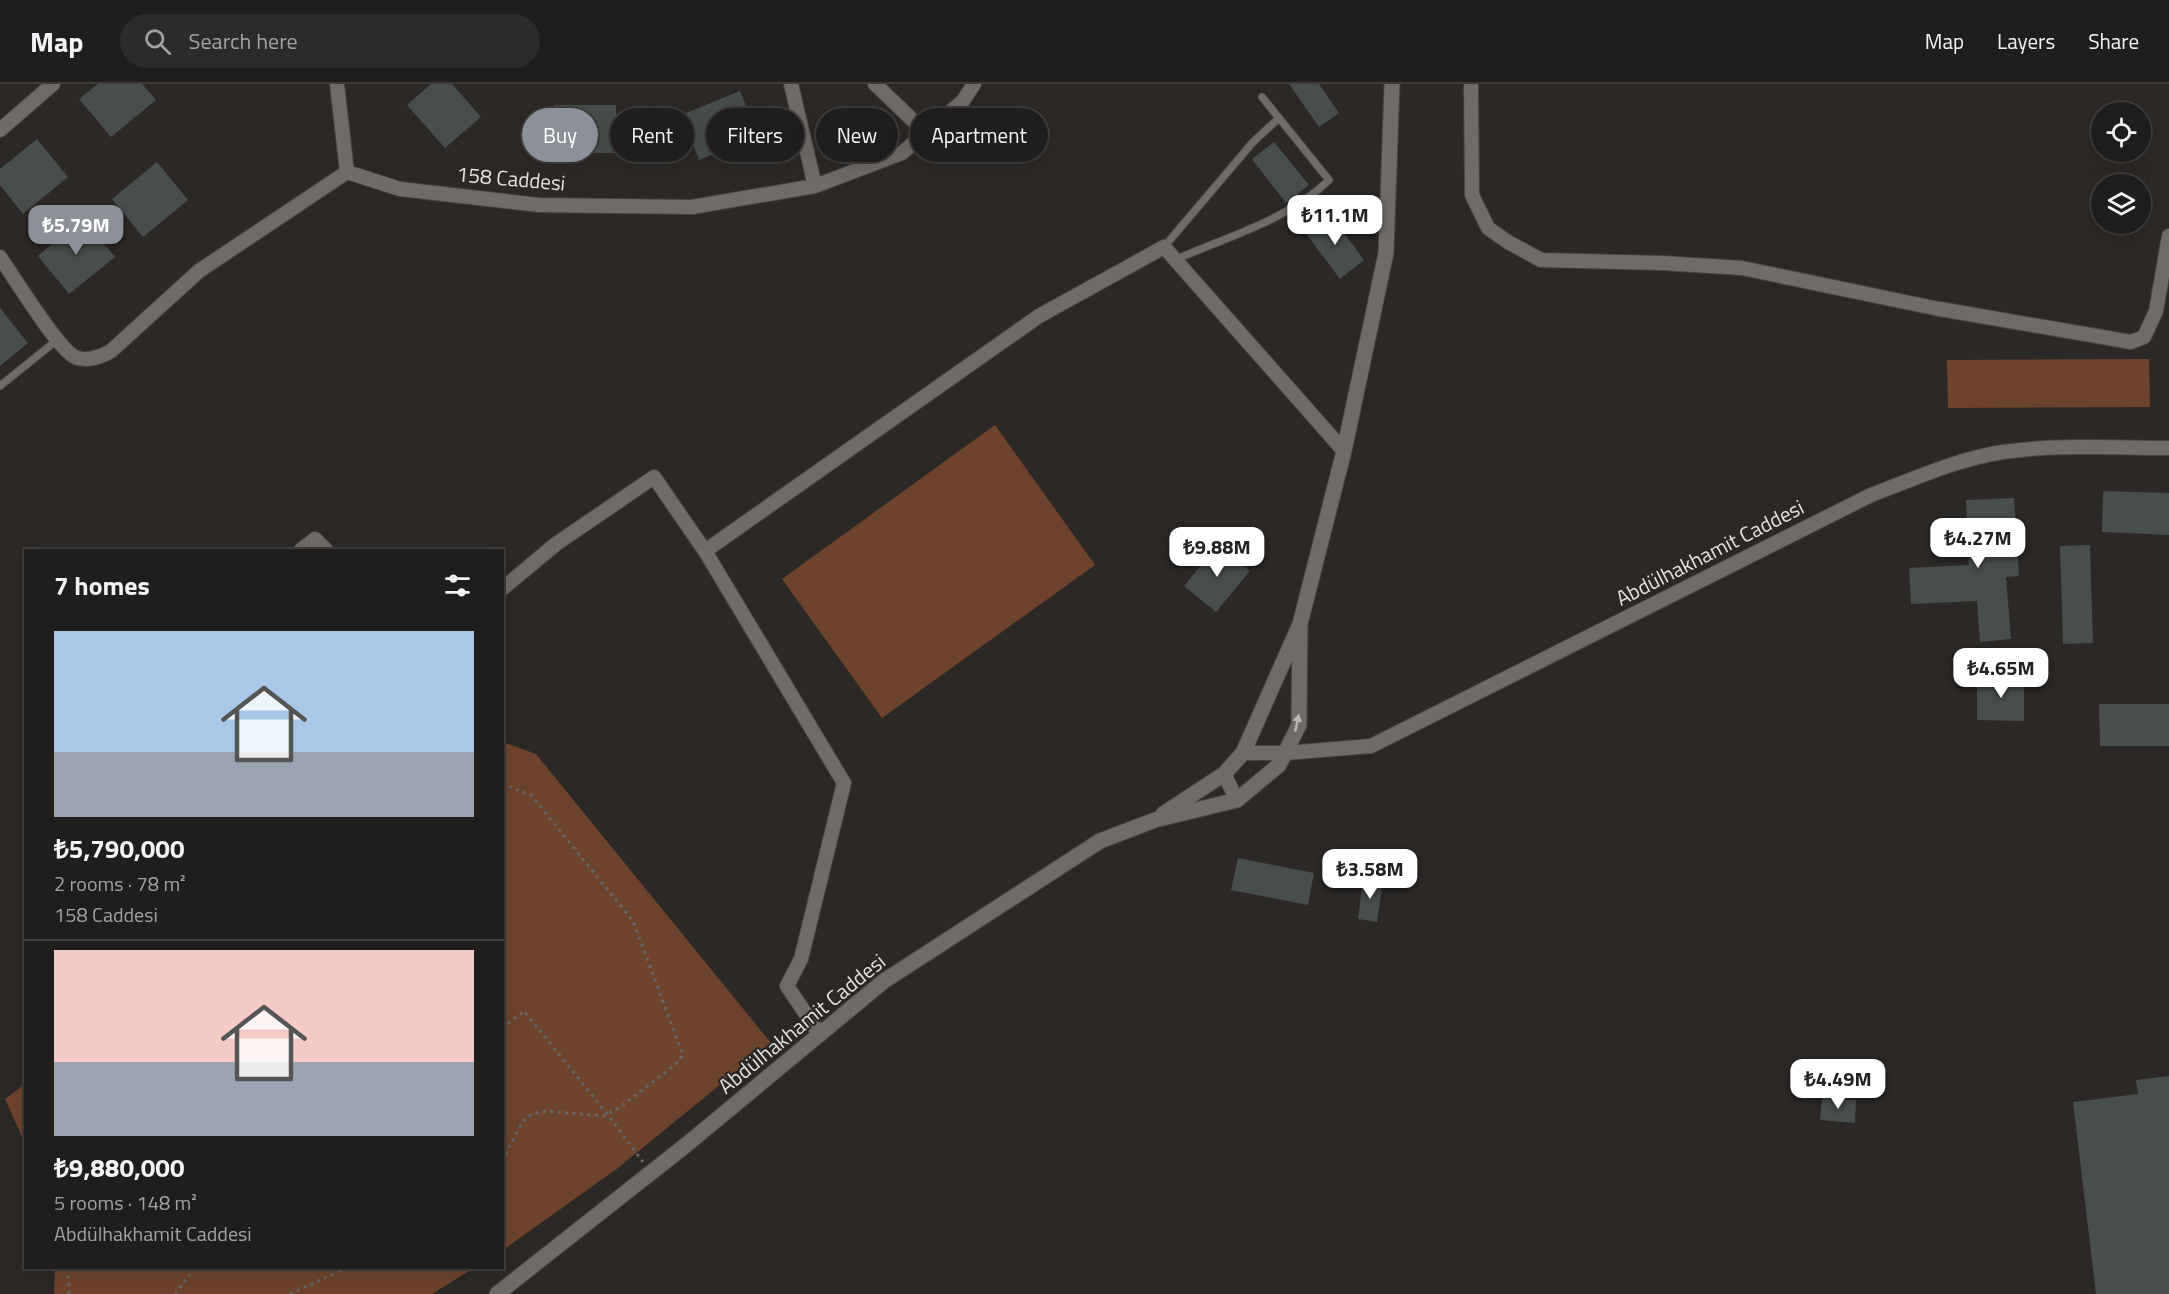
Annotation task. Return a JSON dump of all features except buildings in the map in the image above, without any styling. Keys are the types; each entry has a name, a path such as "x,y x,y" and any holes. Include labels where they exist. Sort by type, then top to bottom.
{"main road":[{"name":"Abdülhakhamit Caddesi","path":"1155,820 1224,774 1243,753 1300,624 1344,451 1386,253 1392,84"},
{"name":"Abdülhakhamit Caddesi","path":"497,1294 686,1145 884,981 1100,841 1155,820 1237,800 1279,765 1299,724 1300,624"}],"street":[{"path":"0,130 53,84"},
{"path":"0,257 57,340 74,357 93,358 111,351 200,272 347,172 337,84"},
{"path":"791,84 815,186"},
{"path":"875,84 910,117"},
{"name":"158 Caddesi","path":"955,108 963,101 974,84"},
{"path":"1471,84 1472,195 1488,228 1541,260 1742,267 1934,308 2131,342 2144,337 2165,287 2169,236"},
{"name":"158 Caddesi","path":"347,172 400,189 539,205 692,207 815,186 902,153 910,146"},
{"path":"705,551 1039,316 1164,247 1344,451"},
{"name":"Abdülhakhamit Caddesi","path":"1243,753 1286,753 1371,746 1871,495 1949,465 2002,452 2051,447 2169,448"},
{"path":"504,587 556,544 654,477 705,551 844,783 801,959 787,986 820,1035"},
{"path":"302,549 315,539 325,549"},
{"path":"1224,774 1237,800"}],"lane":[{"path":"1175,260 1285,213 1308,199 1329,180 1263,97"},
{"path":"1164,247 1253,142 1279,118"},
{"path":"0,386 57,340"}],"path":[{"path":"504,785 531,795 633,921 682,1050 682,1058 676,1064 608,1115 545,1111 532,1114 523,1121 504,1157"},
{"path":"504,1026 524,1011 608,1115 644,1164"},
{"path":"68,1269 69,1294"},
{"path":"175,1294 194,1269"},
{"path":"290,1294 344,1269"}],"shaded area":[{"path":"2149,359 2150,407 1948,408 1947,360"},
{"path":"995,425 1095,565 882,718 782,579"},
{"path":"504,742 536,754 771,1043 618,1168 504,1249"},
{"path":"24,1085 24,1142 5,1099"},
{"path":"55,1269 472,1269 432,1294 54,1294"}]}
